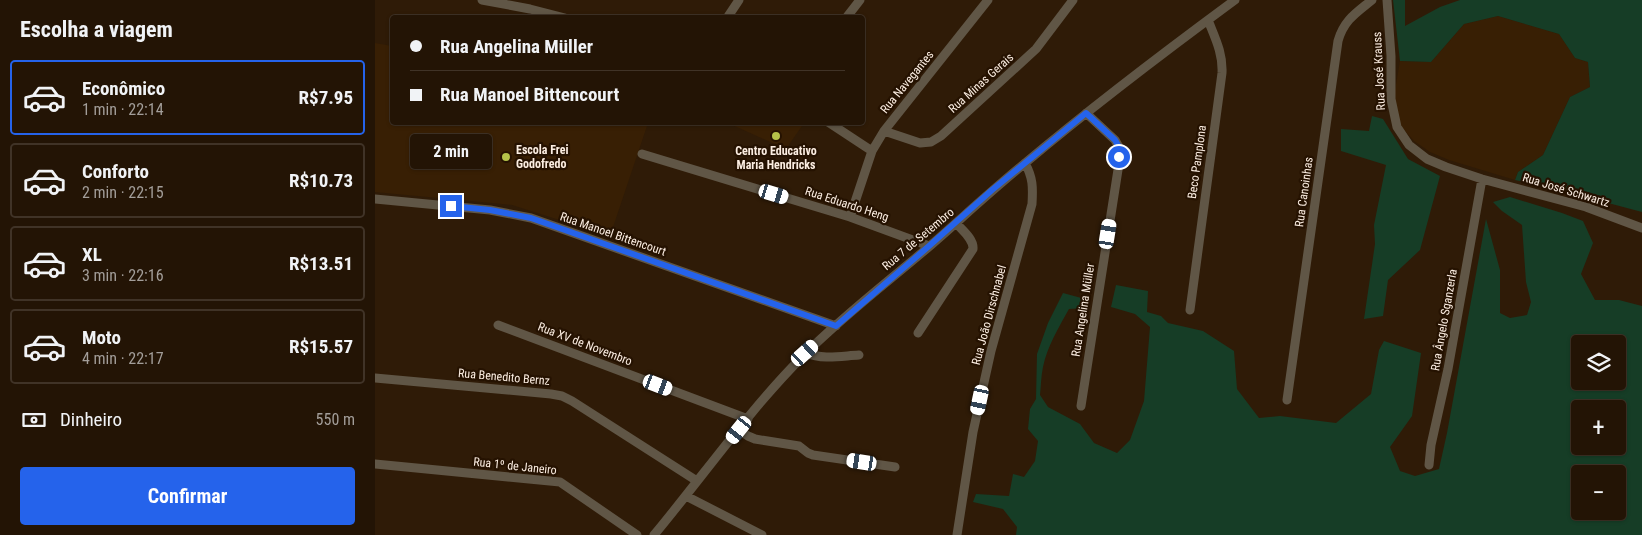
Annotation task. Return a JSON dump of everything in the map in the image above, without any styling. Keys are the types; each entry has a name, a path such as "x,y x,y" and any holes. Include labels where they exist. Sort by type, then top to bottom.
{"street":[{"path":"483,0 529,4 557,15"},
{"path":"729,15 739,0"},
{"path":"848,15 860,0"},
{"name":"Rua Navegantes","path":"849,216 872,151 884,132 989,0"},
{"name":"Rua Minas Gerais","path":"884,132 920,143 931,142 941,136 1036,49 1073,0"},
{"name":"Rua 7 de Setembro","path":"654,535 748,419 805,353 1025,163 1086,113 1235,0"},
{"name":"Rua Canoinhas","path":"1287,400 1338,41 1346,23 1372,0"},
{"name":"Rua José Krauss","path":"1387,0 1391,56 1391,99 1397,127 1409,145 1427,159 1482,179"},
{"name":"Beco Pamplona","path":"1190,310 1222,73 1220,49 1208,20"},
{"name":"Rua Angelina Müller","path":"1081,406 1119,157 1119,147 1115,140 1086,113"},
{"path":"833,125 872,151"},
{"name":"Rua Eduardo Heng","path":"642,154 849,216 929,246"},
{"name":"Rua João Dirschnabel","path":"957,535 973,432 991,351 1032,204 1031,174 1025,163"},
{"name":"Rua José Schwartz","path":"1482,179 1586,207 1642,228"},
{"name":"Rua Ângelo Sganzerla","path":"1429,465 1482,179"},
{"name":"Rua Manoel Bittencourt","path":"375,199 490,210 531,218 836,326"},
{"path":"918,333 973,249 971,241 956,223"},
{"name":"Rua XV de Novembro","path":"498,325 748,419"},
{"path":"805,353 817,358 859,355"},
{"name":"Rua Benedito Bernz","path":"375,378 562,396 697,481"},
{"path":"739,430 755,439 799,446 808,453 895,467"},
{"name":"Rua 1º de Janeiro","path":"375,464 560,482 637,535"},
{"path":"686,496 762,535"}],"shaded area":[{"path":"1498,16 1559,34 1575,58 1588,62 1590,87 1570,97 1543,155 1518,172 1515,180 1449,160 1430,152 1414,141 1398,123 1394,96 1400,61 1431,62 1464,24"},
{"name":"Escola Frei Godofredo","path":"375,43 390,46 390,125 647,125 610,236 512,205 375,192"},
{"name":"Centro Educativo Maria Hendricks","path":"732,125 803,125 786,149"}],"green space":[{"path":"1393,0 1405,0 1405,26 1440,7 1460,0 1642,0 1642,212 1515,180 1518,172 1543,155 1570,97 1590,87 1588,62 1575,58 1559,34 1498,16 1464,24 1431,62 1400,61"},
{"path":"1372,116 1383,119 1408,159 1440,176 1420,250 1388,280 1383,316 1364,319 1375,244 1374,225 1386,165 1341,151 1341,129 1369,131"},
{"path":"1510,197 1583,221 1593,243 1581,274 1595,300 1619,300 1642,306 1642,535 1016,535 1017,527 1003,509 973,502 976,494 1009,496 1013,474 1024,477 1035,461 1038,441 1028,429 1030,409 1036,399 1037,354 1048,323 1063,293 1085,299 1084,308 1069,309 1054,337 1043,367 1040,395 1048,407 1080,424 1094,443 1117,453 1130,440 1144,401 1150,327 1135,314 1111,307 1116,285 1148,291 1147,312 1161,316 1168,323 1203,331 1234,351 1237,389 1259,418 1280,416 1336,423 1371,394 1379,350 1384,341 1421,353 1412,416 1390,447 1400,471 1415,476 1439,469 1486,219 1500,270 1500,313 1510,318 1527,315 1531,302 1526,282 1522,225 1493,202"}],"place":[{"name":"Centro Educativo Maria Hendricks","path":"776,136"},
{"name":"Escola Frei Godofredo","path":"506,157"}],"route":[{"path":"451,206 490,210 531,218 836,326 992,190 1086,113 1115,140 1119,147 1119,157"}]}
